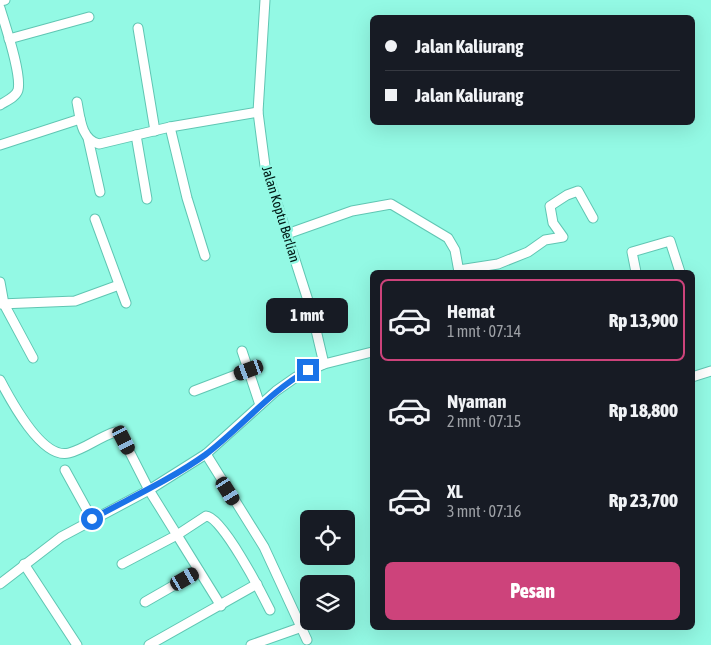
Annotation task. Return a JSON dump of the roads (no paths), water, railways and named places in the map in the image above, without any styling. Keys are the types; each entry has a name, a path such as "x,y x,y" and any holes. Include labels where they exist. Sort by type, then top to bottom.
{"street":[{"path":"0,1 5,0"},
{"name":"Jalan Koptu Berlian","path":"265,0 258,112 265,166 312,313 324,364"},
{"path":"0,8 17,73 18,89 13,97 0,105"},
{"path":"9,38 89,17"},
{"path":"138,28 155,131"},
{"path":"77,102 80,118 88,138 100,192"},
{"path":"88,138 95,143 105,143 170,127 258,112"},
{"path":"0,145 80,118"},
{"path":"170,127 187,198 205,256"},
{"path":"136,134 148,199"},
{"path":"472,270 498,268 528,252 545,240 563,237 553,223 550,206 567,195 578,191 593,218"},
{"path":"287,234 352,210 391,204 448,238 455,250 459,270"},
{"path":"96,219 126,303"},
{"path":"636,270 632,252 670,241 679,270"},
{"path":"0,282 2,304 33,358"},
{"path":"2,304 75,301 119,285"},
{"path":"242,351 260,406"},
{"path":"0,584 61,536 149,490 206,454 296,377 324,364 370,352"},
{"path":"194,391 249,370"},
{"path":"695,376 711,372"},
{"path":"0,380 14,406 28,425 60,454 78,450 115,432 120,434 149,490 221,606"},
{"path":"206,454 264,547 300,623"},
{"path":"65,470 92,519"},
{"path":"122,564 177,535 206,516 210,516 221,528 257,584 270,610"},
{"path":"24,564 77,645"},
{"path":"145,602 199,571"},
{"path":"149,645 257,584"},
{"path":"252,645 300,628"},
{"path":"303,630 307,640"}]}
